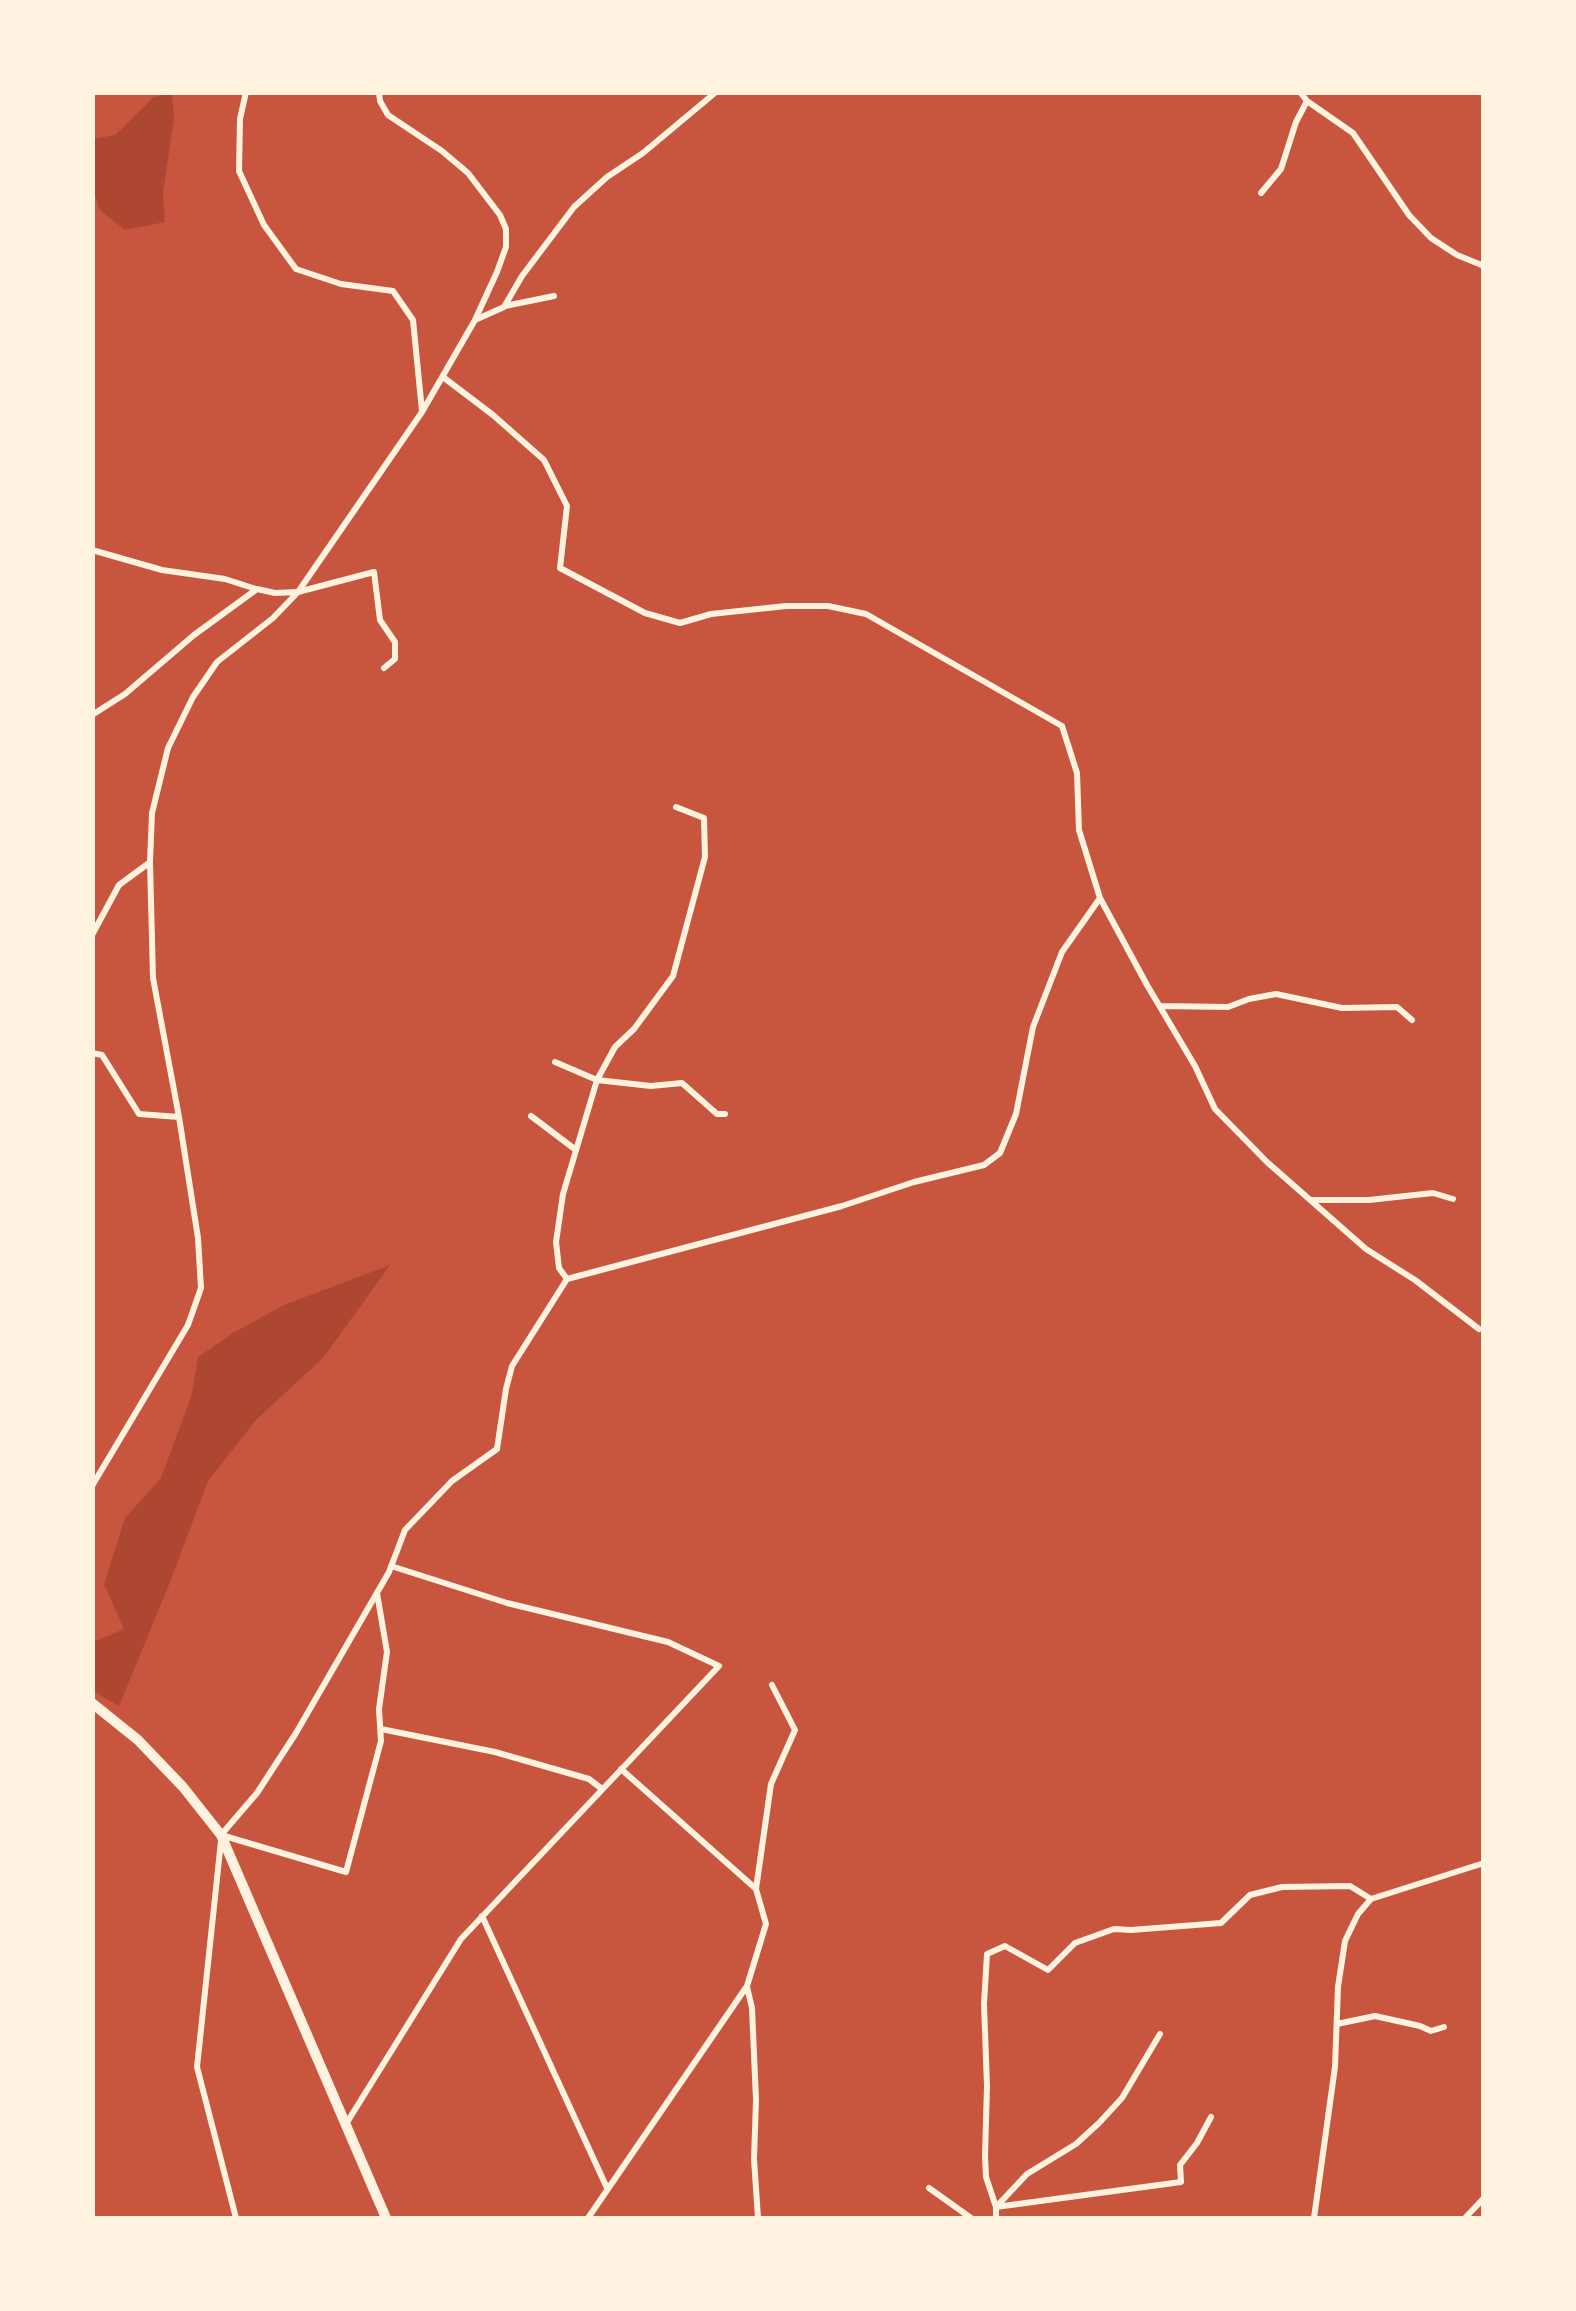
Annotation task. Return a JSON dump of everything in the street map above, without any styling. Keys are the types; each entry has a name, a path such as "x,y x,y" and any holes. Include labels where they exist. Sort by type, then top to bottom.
{"highway":[{"path":"92,1703 138,1740 183,1786 221,1835 386,2218"}],"street":[{"path":"246,92 240,119 239,171 264,225 296,269 341,284 393,291 413,320 422,412"},
{"path":"92,1486 188,1325 201,1288 198,1238 153,978 152,814 168,748 193,697 217,662 273,618 298,592 422,412 475,320 506,247 506,229 500,215 468,173 388,115 379,92"},
{"path":"504,307 522,276 574,207 716,92"},
{"path":"1300,92 1353,133 1409,215 1431,238 1456,255 1484,266"},
{"path":"1261,192 1281,169 1307,101"},
{"path":"475,320 504,307 554,296"},
{"path":"442,377 544,460 567,506 560,568 646,614 680,623 711,614 786,606 828,606 866,614 1062,726 1078,773 1079,830 1100,898 1196,1066 1215,1109 1267,1162 1366,1249 1415,1280 1478,1329"},
{"path":"92,550 162,570 225,579 275,593 298,592 374,572 380,620 395,642 395,659 384,668"},
{"path":"92,715 125,694 194,635 257,589"},
{"path":"567,1280 559,1268 556,1242 563,1194 598,1080 615,1048 673,976 705,857 704,818 676,807"},
{"path":"92,935 119,885 150,862"},
{"path":"236,2218 197,2067 221,1835 256,1793 296,1732 378,1593 405,1530 452,1481 497,1449 512,1366 567,1280 984,1165 1000,1152 1016,1114 1034,1027 1062,952 1100,898"},
{"path":"1159,1006 1228,1007 1276,994 1342,1008 1397,1007 1412,1020"},
{"path":"92,1053 102,1055 139,1114 179,1117"},
{"path":"555,1062 598,1080 651,1086 682,1082 718,1114 725,1114"},
{"path":"531,1116 576,1150"},
{"path":"1310,1200 1369,1200 1434,1193 1453,1199"},
{"path":"346,2124 460,1939 718,1666 668,1642 507,1603 391,1566"},
{"path":"221,1835 346,1872 382,1741 379,1709 387,1652 378,1593"},
{"path":"588,2218 747,1986 766,1924 756,1888 771,1784 795,1730 772,1685"},
{"path":"380,1729 495,1752 588,1779 602,1789"},
{"path":"621,1770 756,1888"},
{"path":"1314,2218 1336,2067 1338,1987 1345,1941 1358,1914 1371,1899 1484,1863"},
{"path":"996,2218 986,2177 984,2004 988,1954 1005,1946 1048,1970 1075,1943 1114,1929 1221,1922 1250,1895 1282,1887 1350,1886 1371,1899"},
{"path":"482,1916 608,2189"},
{"path":"747,1986 752,2008 758,2218"},
{"path":"1337,2024 1375,2016 1431,2031 1444,2027"},
{"path":"996,2207 1027,2174 1076,2144 1100,2123 1122,2098 1160,2034"},
{"path":"996,2207 1181,2182 1180,2165 1212,2117"},
{"path":"929,2188 971,2218"},
{"path":"1465,2218 1484,2198"}],"shaded area":[{"path":"172,93 174,118 163,193 165,222 125,230 100,210 93,189 93,139 115,135 154,97"},
{"path":"390,1265 323,1358 256,1420 208,1481 119,1706 93,1691 93,1642 124,1629 104,1584 125,1518 161,1478 192,1394 198,1357 284,1305"}]}
